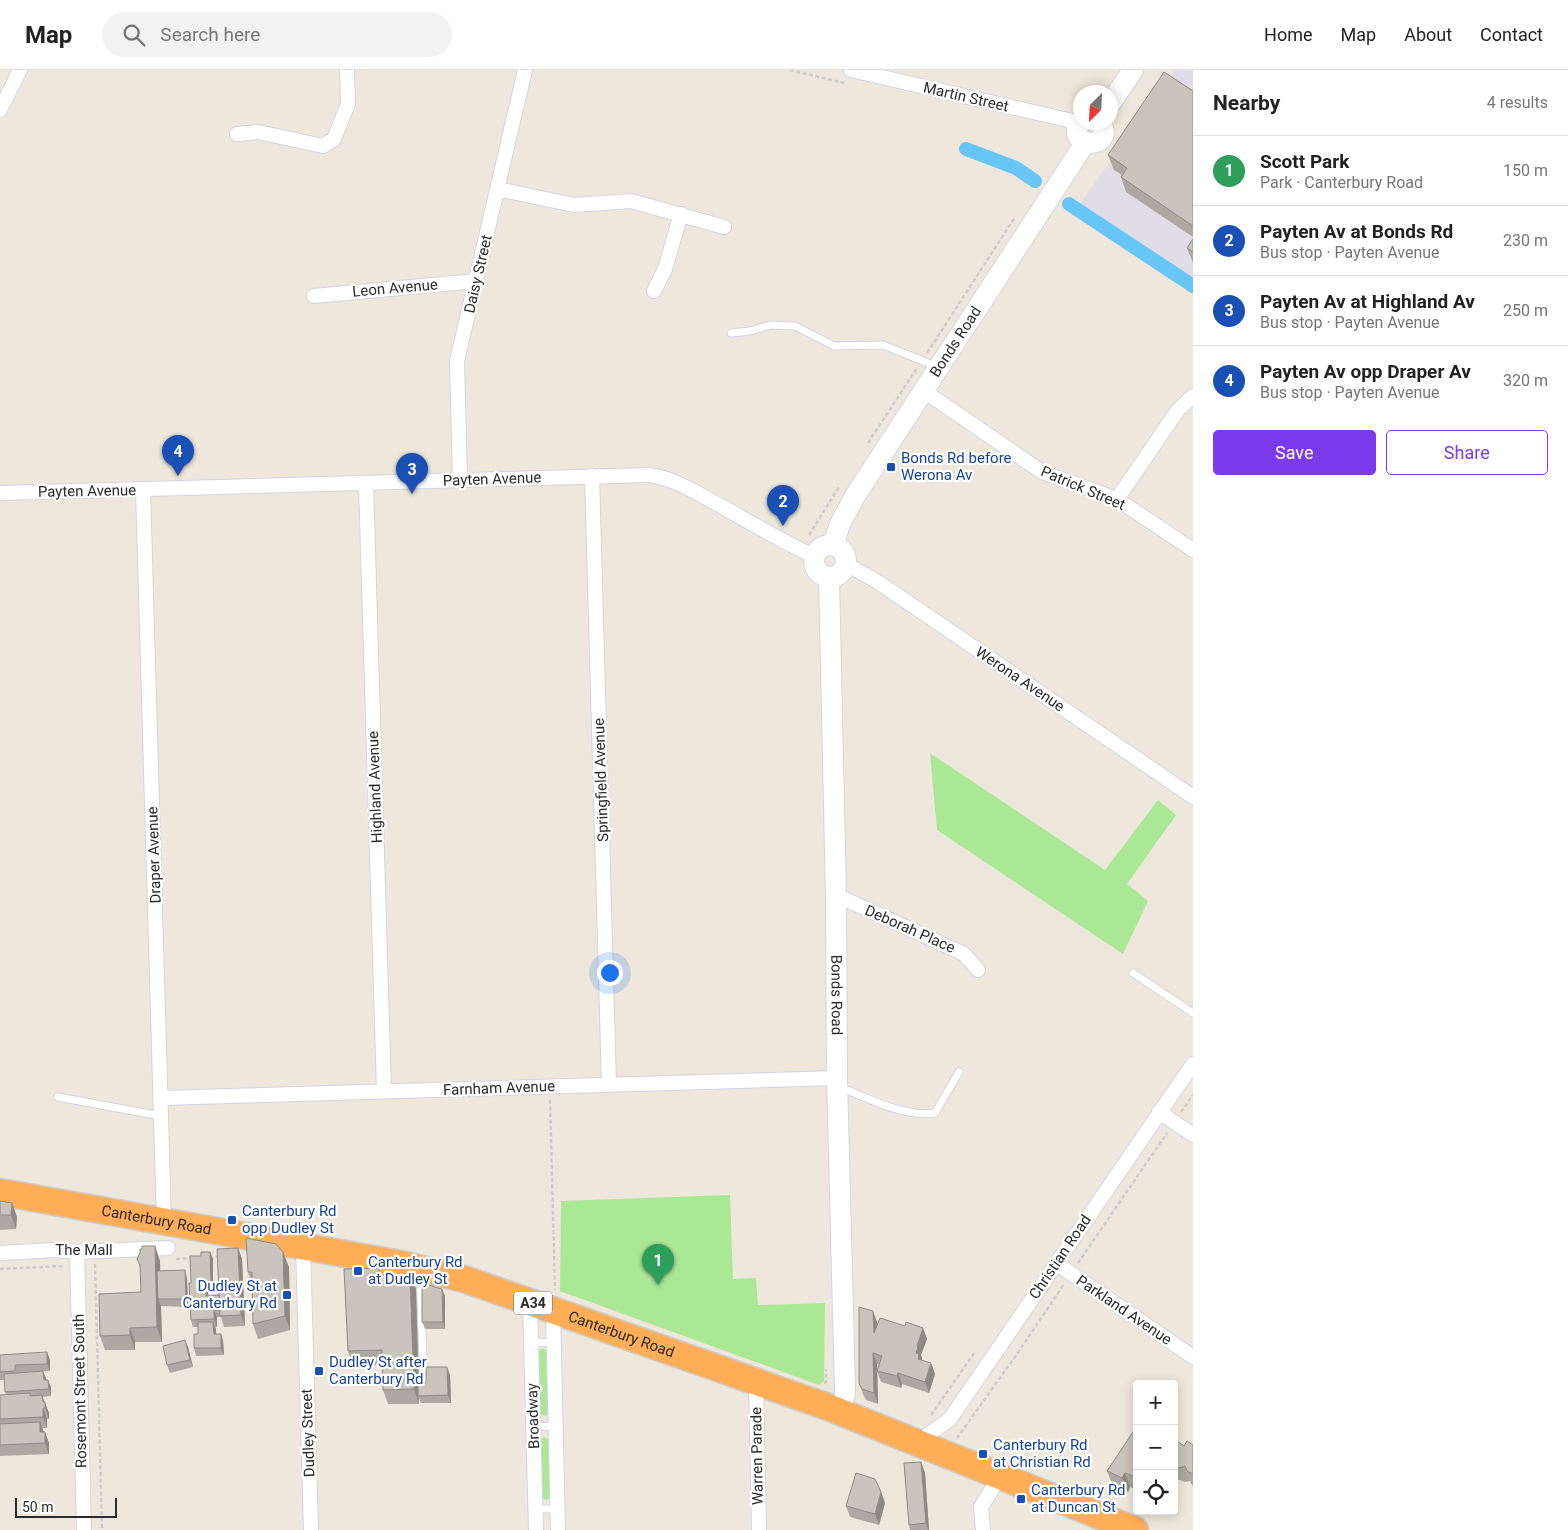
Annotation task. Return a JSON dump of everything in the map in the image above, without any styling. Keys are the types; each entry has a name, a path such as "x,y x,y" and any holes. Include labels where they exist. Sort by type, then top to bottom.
{"highway":[{"name":"Canterbury Road","path":"0,1192 420,1268 546,1302 918,1442 1135,1530"}],"main road":[{"path":"1118,92 1133,70"},
{"path":"1079,130 1078,133 1082,141 1093,144 1100,140 1102,130"},
{"name":"Bonds Road","path":"833,546 840,524 855,496 1085,143"},
{"path":"824,546 833,546 841,550 846,559 846,564 842,572 829,577 820,574 816,570 813,561 814,556 824,546"},
{"name":"Bonds Road","path":"829,577 836,895 837,1082 845,1389 845,1395 839,1412"}],"street":[{"path":"0,110 20,70"},
{"path":"237,134 258,132 323,146 334,139 348,104 347,70"},
{"name":"Daisy Street","path":"460,480 457,361 525,70"},
{"name":"Martin Street","path":"851,70 1073,121"},
{"path":"498,189 574,206 631,201 724,227"},
{"path":"654,291 665,269 681,214"},
{"name":"Leon Avenue","path":"314,296 476,281"},
{"name":"Patrick Street","path":"924,391 1042,472 1117,499 1193,550"},
{"path":"1117,499 1178,410 1193,396"},
{"name":"Payten Avenue","path":"0,493 649,475 671,480 814,556"},
{"name":"Springfield Avenue","path":"592,476 609,1085"},
{"name":"Highland Avenue","path":"366,483 384,1091"},
{"name":"Draper Avenue","path":"143,489 162,1098 164,1222"},
{"name":"Werona Avenue","path":"846,564 878,582 1193,797"},
{"name":"Deborah Place","path":"836,895 964,954 978,970"},
{"name":"Christian Road","path":"918,1442 950,1418 1193,1064"},
{"name":"Farnham Avenue","path":"162,1098 549,1086 837,1082"},
{"path":"1159,1112 1193,1135"},
{"name":"Dudley Street","path":"303,1246 311,1530"},
{"name":"The Mall","path":"0,1253 168,1248"},
{"name":"Rosemont Street South","path":"77,1252 84,1530"},
{"name":"Parkland Avenue","path":"1056,1263 1193,1357"},
{"name":"Broadway","path":"546,1302 553,1342 558,1530"},
{"name":"Broadway","path":"536,1530 531,1343 546,1302"},
{"name":"Warren Parade","path":"756,1382 759,1530"},
{"path":"982,1530 981,1507 1000,1476"}],"lane":[{"path":"730,333 750,331 770,325 794,326 834,346 882,345 940,367"},
{"path":"1133,973 1193,1013"},
{"path":"837,1082 889,1106 926,1114 935,1113 959,1072"},
{"path":"58,1097 162,1116"},
{"path":"420,1268 424,1386"},
{"path":"531,1343 553,1342"},
{"path":"534,1427 554,1426"},
{"path":"536,1509 557,1509"}],"path":[{"path":"546,1302 549,1086"},
{"path":"95,1264 102,1530"},
{"path":"930,1417 975,1352"}],"shaded area":[{"path":"1174,70 1193,70 1193,284 1078,207"}],"green space":[{"path":"930,753 1105,870 1158,800 1176,815 1127,884 1148,901 1123,954 937,830"},
{"path":"730,1195 733,1279 756,1278 758,1305 825,1303 824,1381 819,1385 560,1291 561,1201"},
{"path":"542,1348 548,1351 549,1414 545,1416 540,1414 537,1352"},
{"path":"544,1437 550,1440 551,1498 546,1500 542,1498 540,1439"}],"building":[{"path":"1164,72 1193,91 1193,226 1121,177 1127,168 1108,155"},
{"path":"1193,239 1193,252 1187,248"},
{"path":"0,1201 12,1203 11,1215 0,1215"},
{"path":"246,1238 276,1244 283,1252 285,1316 253,1324 252,1272 248,1272"},
{"path":"142,1246 155,1246 157,1327 130,1328 130,1335 100,1336 99,1294 141,1292 140,1265 137,1259"},
{"path":"238,1248 241,1315 220,1316 217,1249"},
{"path":"201,1252 210,1252 211,1283 206,1283 206,1296 219,1295 220,1310 214,1310 214,1319 191,1320 190,1256 201,1256"},
{"path":"379,1268 379,1275 410,1274 414,1389 383,1390 382,1350 348,1351 344,1269"},
{"path":"185,1270 186,1299 158,1299 157,1271"},
{"path":"422,1283 442,1289 443,1322 422,1322"},
{"path":"859,1307 873,1311 874,1333 880,1318 905,1326 906,1322 923,1328 916,1353 919,1354 918,1359 931,1363 925,1382 898,1373 897,1376 877,1371 882,1356 873,1353 874,1393 862,1389 859,1383"},
{"path":"198,1322 213,1322 214,1334 221,1334 221,1348 194,1348 194,1334 198,1334"},
{"path":"185,1340 190,1360 167,1365 163,1346"},
{"path":"47,1352 47,1364 15,1365 15,1371 0,1372 0,1355"},
{"path":"426,1367 447,1367 448,1395 418,1396 418,1383 426,1383"},
{"path":"43,1371 44,1380 48,1380 49,1389 5,1392 4,1374"},
{"path":"30,1393 30,1396 42,1395 43,1402 45,1402 43,1417 0,1419 0,1395"},
{"path":"40,1422 40,1432 45,1432 45,1443 0,1445 0,1424"},
{"path":"1133,1432 1133,1476 1125,1473 1122,1478 1107,1471"},
{"path":"1187,1441 1193,1445 1193,1474 1187,1471 1185,1466 1178,1467 1178,1442 1184,1446"},
{"path":"921,1462 926,1523 909,1525 904,1463"},
{"path":"856,1473 875,1479 881,1492 875,1514 846,1506"}],"waterway":[{"path":"966,149 1016,168 1035,181"},
{"path":"1069,204 1193,286"}],"place":[{"name":"Bonds Rd before Werona Av","path":"891,467"},
{"name":"Payten Av opp Draper Av","path":"178,476"},
{"name":"Payten Av at Highland Av","path":"412,494"},
{"name":"Payten Av at Bonds Rd","path":"783,526"},
{"name":"Canterbury Rd opp Dudley St","path":"232,1220"},
{"name":"Canterbury Rd at Dudley St","path":"358,1271"},
{"name":"Scott Park","path":"658,1285"},
{"name":"Dudley St at Canterbury Rd","path":"287,1295"},
{"name":"Dudley St after Canterbury Rd","path":"319,1371"},
{"name":"Canterbury Rd at Christian Rd","path":"983,1454"},
{"name":"Canterbury Rd at Duncan St","path":"1021,1499"}]}
